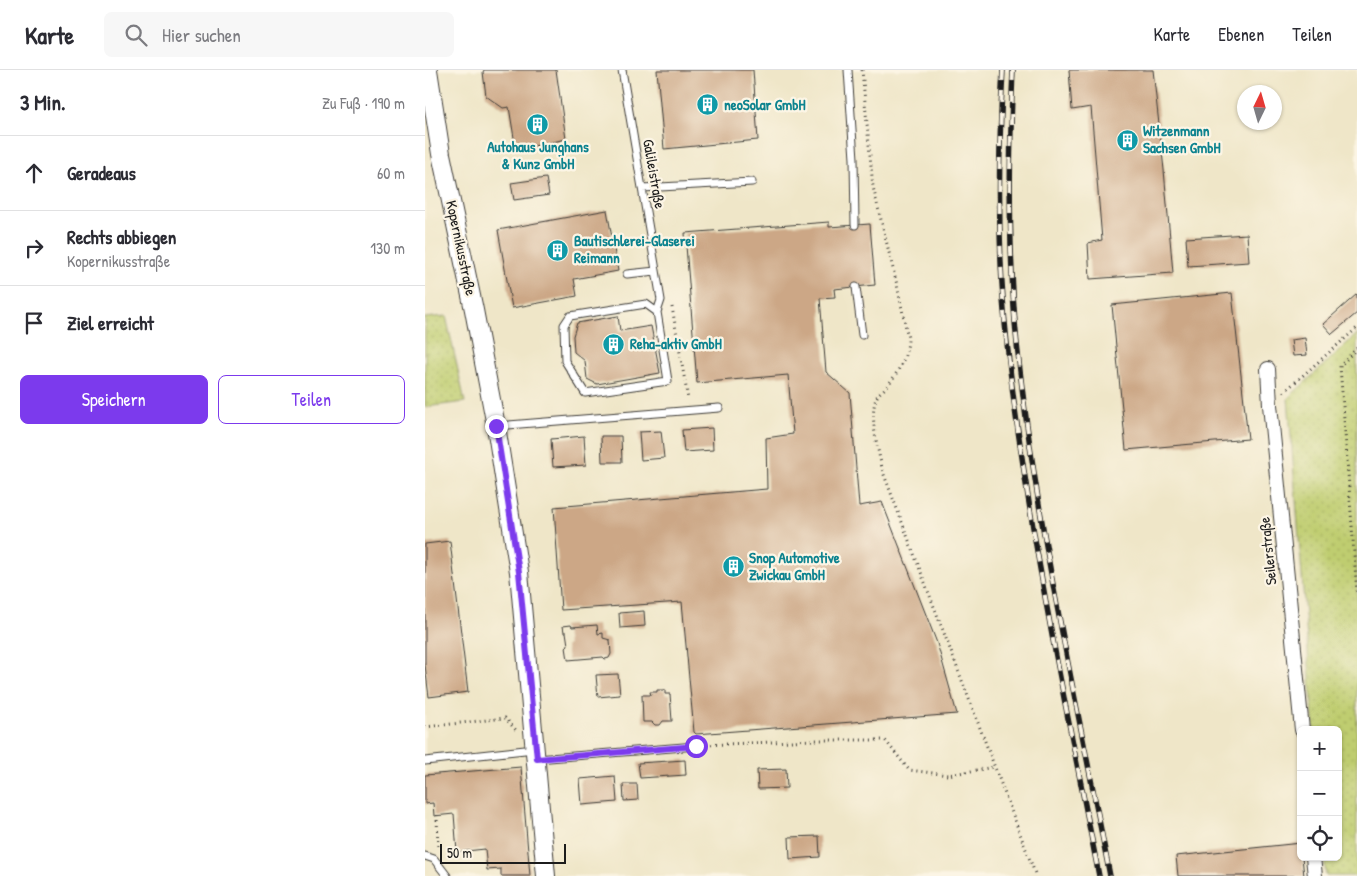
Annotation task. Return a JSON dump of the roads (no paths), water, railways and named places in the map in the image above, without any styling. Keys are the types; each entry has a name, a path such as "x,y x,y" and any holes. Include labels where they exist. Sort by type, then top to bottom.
{"street":[{"name":"Kopernikusstraße","path":"428,70 441,154 496,426 519,572 546,876"},
{"name":"Seilerstraße","path":"1268,369 1302,726"},
{"path":"1313,861 1315,876"}],"lane":[{"name":"Galileistraße","path":"621,70 661,300 657,312 668,381 585,393 565,361 564,325 570,316 646,304 657,312"},
{"path":"848,70 854,159 855,225"},
{"path":"642,188 752,182"},
{"path":"627,274 656,271"},
{"path":"856,287 862,335"},
{"path":"496,426 719,408"},
{"path":"425,761 696,746"},
{"path":"425,856 434,859 447,876"}],"railway":[{"path":"1003,70 1000,230 1004,309 1015,412 1043,587 1099,876"},
{"path":"1013,70 1010,173 1012,276 1017,344 1025,411 1058,611 1110,876"}],"place":[{"name":"neoSolar GmbH","path":"708,105"},
{"name":"Autohaus Junghans & Kunz GmbH","path":"538,124"},
{"name":"Witzenmann Sachsen GmbH","path":"1127,140"},
{"name":"Bautischlerei-Glaserei Reimann","path":"558,250"},
{"name":"Reha-aktiv GmbH","path":"614,344"},
{"name":"Snop Automotive Zwickau GmbH","path":"733,567"}]}
